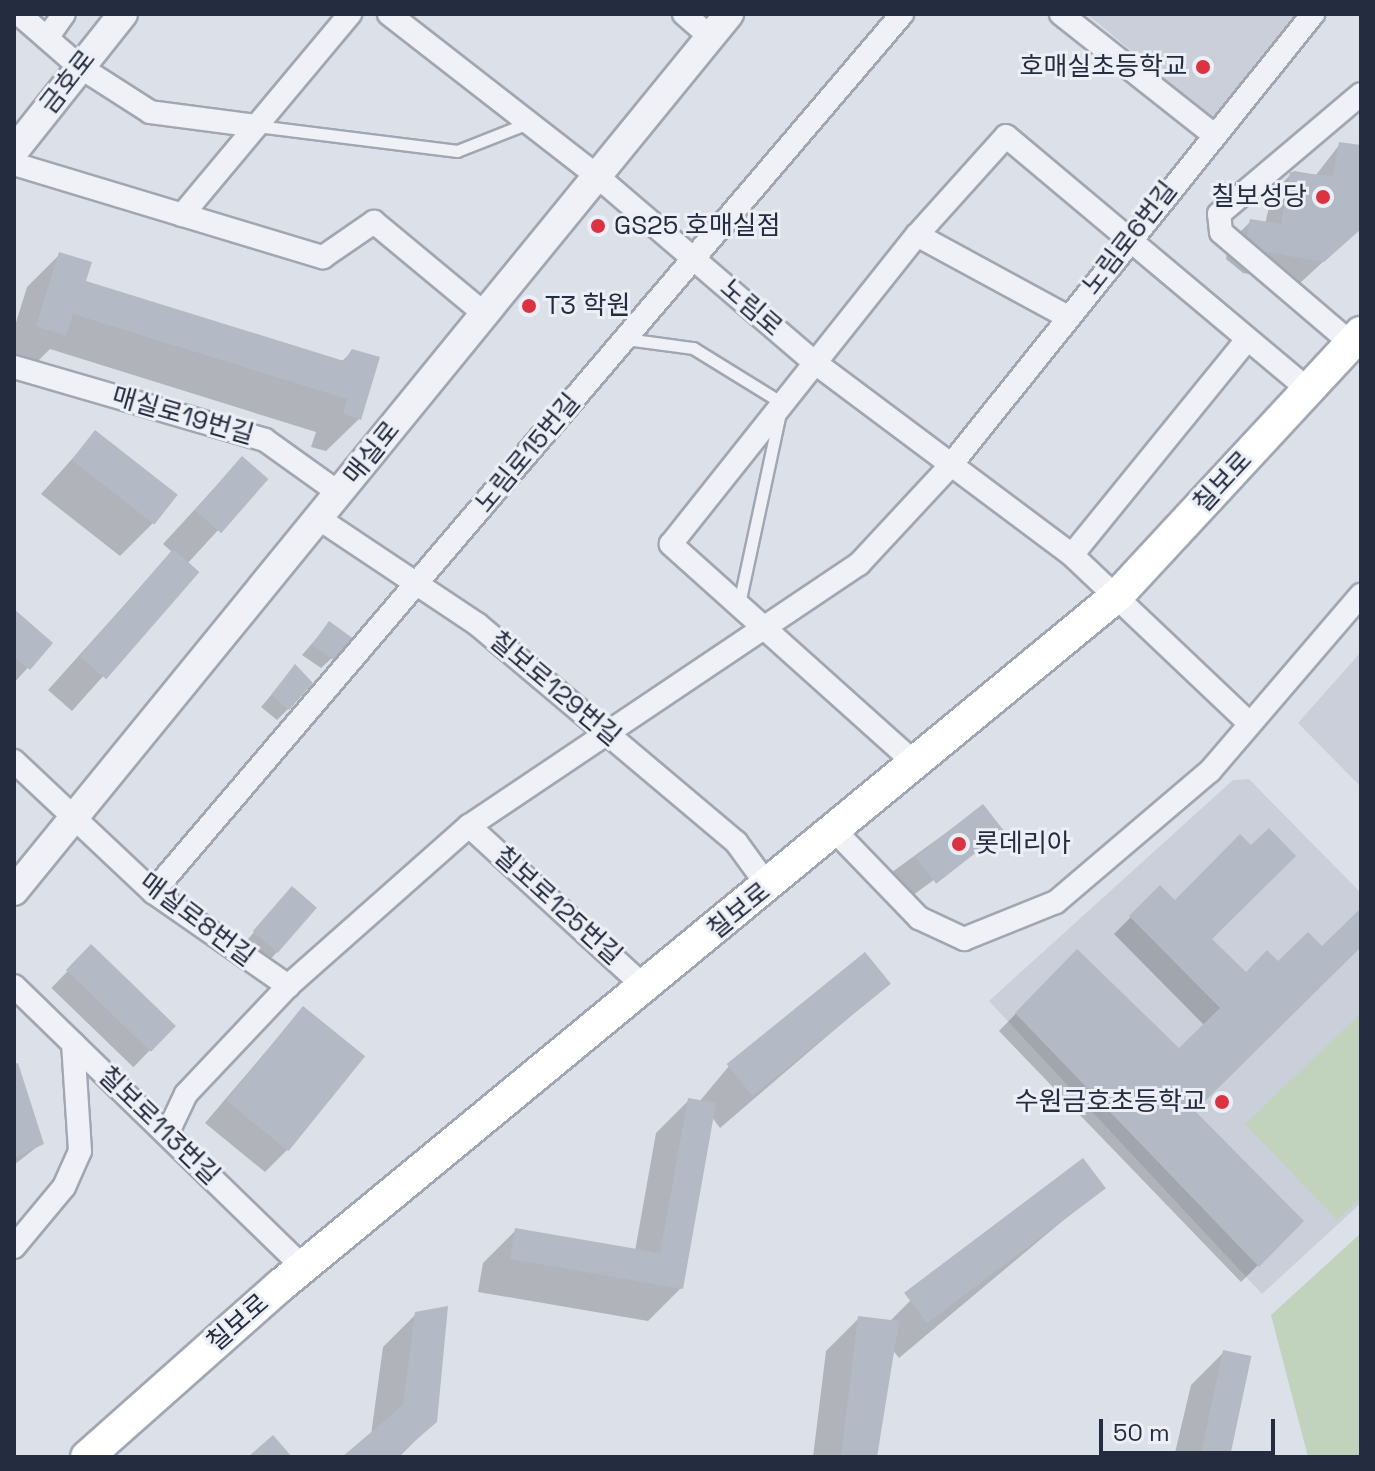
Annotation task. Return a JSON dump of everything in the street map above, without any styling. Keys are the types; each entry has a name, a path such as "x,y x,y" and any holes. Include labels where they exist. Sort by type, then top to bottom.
{"main road":[{"name":"칠보로","path":"87,1457 303,1267 836,832 1119,594 1356,338"}],"street":[{"path":"19,14 80,67 150,112 256,126"},
{"path":"47,38 64,14"},
{"name":"금호로","path":"14,151 123,14"},
{"path":"182,215 350,14"},
{"name":"노림로","path":"389,14 597,176 814,362 1072,555 1119,594 1249,723"},
{"path":"684,14 710,37"},
{"name":"매실로","path":"14,891 729,14"},
{"name":"노림로15번길","path":"153,892 902,14"},
{"path":"1061,14 1213,134"},
{"name":"노림로6번길","path":"167,1134 186,1094 288,986 469,826 604,730 665,698 763,626 859,564 950,466 1127,240 1313,14"},
{"path":"1356,338 1221,232 1219,214 1361,94"},
{"path":"917,765 671,544 917,235 1006,136 1246,341 1309,390"},
{"path":"14,164 323,257 374,222 485,314"},
{"path":"917,235 1068,317"},
{"path":"1072,555 1246,341"},
{"name":"매실로19번길","path":"14,367 265,440 339,493"},
{"name":"칠보로129번길","path":"318,518 477,624 736,842 768,886"},
{"path":"836,832 919,918 964,939 1056,902 1210,771 1361,595"},
{"name":"매실로8번길","path":"14,761 153,892 288,986"},
{"name":"칠보로125번길","path":"469,826 645,987"},
{"name":"칠보로113번길","path":"14,986 303,1267"},
{"path":"14,1247 64,1187 80,1151 73,1043"}],"lane":[{"path":"256,126 457,151 528,123"},
{"path":"625,339 693,348 782,403 739,605"}],"shaded area":[{"name":"호매실초등학교","path":"1087,14 1299,14 1213,119"},
{"path":"1361,652 1361,787 1298,723"},
{"name":"수원금호초등학교","path":"1249,779 1361,893 1361,1203 1262,1294 989,1001 1233,780"}],"green space":[{"path":"1361,1013 1361,1197 1337,1220 1245,1124"},
{"path":"1361,1233 1361,1457 1308,1457 1271,1315"}],"building":[{"name":"칠보성당","path":"1339,142 1361,145 1361,229 1324,262 1265,252 1247,236 1250,219 1281,224 1290,172 1333,176"},
{"path":"59,252 92,262 86,281 344,361 352,349 380,357 361,420 343,414 347,399 73,314 66,336 36,326"},
{"path":"95,430 178,495 154,525 72,460"},
{"path":"242,456 268,479 221,533 195,510"},
{"path":"173,549 199,572 106,679 80,656"},
{"path":"14,609 53,643 30,670 14,657"},
{"path":"329,621 352,638 335,662 312,644"},
{"path":"295,664 313,683 289,710 271,695"},
{"name":"롯데리아","path":"983,804 1004,831 936,884 915,857"},
{"path":"1269,828 1296,856 1212,939 1246,972 1267,950 1278,961 1308,932 1322,946 1361,908 1361,947 1195,1111 1304,1221 1259,1267 1015,1013 1077,949 1179,1048 1220,1008 1129,916 1160,885 1175,900 1240,834 1251,845"},
{"path":"292,886 317,908 278,953 253,931"},
{"path":"91,944 176,1026 151,1052 66,970"},
{"path":"865,952 891,984 752,1096 727,1064"},
{"path":"303,1006 365,1056 288,1151 226,1101"},
{"path":"18,1063 44,1144 14,1158 14,1064"},
{"path":"688,1098 716,1103 683,1289 510,1259 515,1228 660,1253"},
{"path":"1083,1158 1106,1188 927,1323 904,1293"},
{"path":"448,1306 437,1422 396,1457 342,1457 403,1405 415,1312"},
{"path":"858,1316 899,1321 877,1457 841,1457"},
{"path":"1223,1350 1251,1356 1230,1457 1200,1457"},
{"path":"273,1435 292,1457 248,1457"}],"place":[{"name":"호매실초등학교","path":"1203,67"},
{"name":"칠보성당","path":"1323,197"},
{"name":"GS25 호매실점","path":"598,226"},
{"name":"T3 학원","path":"529,306"},
{"name":"롯데리아","path":"959,844"},
{"name":"수원금호초등학교","path":"1222,1102"}]}
